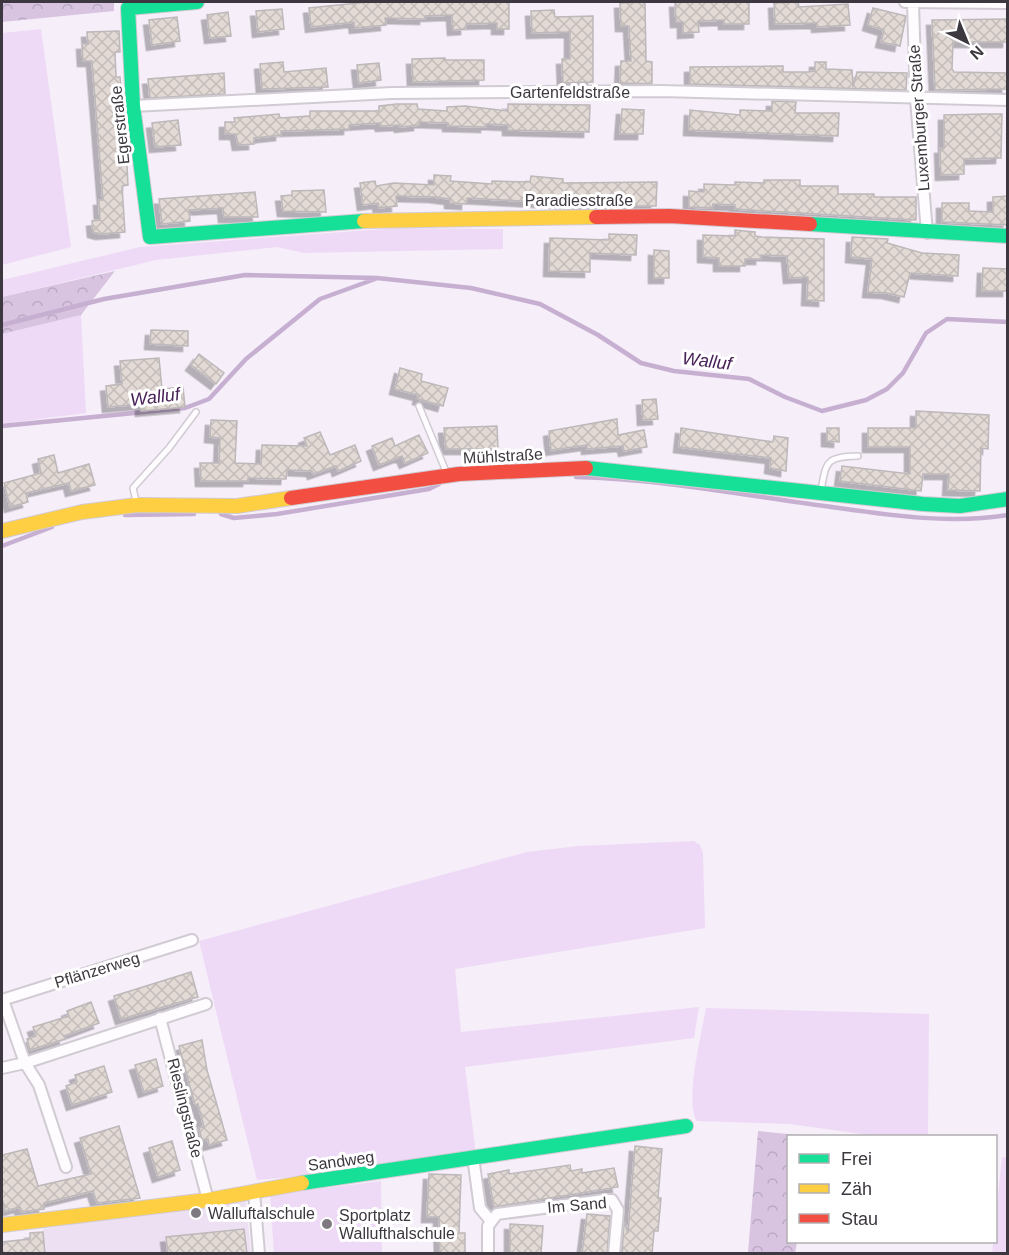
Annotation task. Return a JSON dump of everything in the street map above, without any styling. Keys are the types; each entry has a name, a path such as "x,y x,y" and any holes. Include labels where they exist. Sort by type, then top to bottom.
{"street":[{"path":"125,5 197,2"},
{"path":"909,2 1008,3"},
{"name":"Luxemburger Straße","path":"909,2 927,233"},
{"name":"Egerstraße","path":"125,5 133,106 150,237"},
{"name":"Gartenfeldstraße","path":"133,106 404,93 661,91 1008,100"},
{"name":"Paradiesstraße","path":"150,237 400,218 669,216 1008,236"},
{"name":"Mühlstraße","path":"2,531 82,512 137,505 237,506 448,475 595,468 960,506 1008,499"},
{"name":"Pflänzerweg","path":"2,1000 192,940"},
{"path":"2,1000 25,1063 39,1085 66,1167"},
{"path":"2,1068 25,1063 206,1004"},
{"name":"Rieslingstraße","path":"160,1018 207,1200"},
{"name":"Sandweg","path":"2,1225 207,1200 330,1178 686,1126"},
{"path":"474,1164 480,1208 490,1220 488,1254"},
{"path":"254,1192 259,1254"},
{"name":"Im Sand","path":"490,1220 497,1214 612,1200 618,1210 614,1254"}],"lane":[{"path":"418,406 448,475"},
{"path":"137,505 133,488 169,448 196,412"},
{"path":"820,493 826,464 831,459 858,456"}],"shaded area":[{"path":"41,29 71,247 2,265 2,33"},
{"path":"397,228 503,229 503,249 304,253 277,247 156,260 2,297 2,280 140,247"},
{"path":"81,315 86,413 2,424 2,334"},
{"path":"694,841 700,845 703,853 705,928 455,969 461,1032 699,1007 694,1038 465,1067 476,1154 348,1172 257,1180 199,941 527,852 578,846"},
{"path":"706,1008 929,1014 928,1135 869,1135 790,1124 697,1121 693,1112 692,1099"},
{"path":"1002,1157 1007,1158 1007,1253 992,1253 993,1243 997,1243 997,1205"},
{"name":"Sportplatz Wallufthalschule","path":"381,1181 382,1253 274,1253 270,1195"},
{"name":"Walluftalschule","path":"245,1196 251,1253 45,1253 43,1229"}],"green space":[{"path":"2,2 114,2 114,11 2,22"},
{"path":"115,271 81,315 2,334 2,297"},
{"path":"758,1131 798,1135 787,1135 787,1243 797,1243 795,1253 748,1253"}],"building":[{"path":"368,2 509,2 509,29 497,29 497,23 466,24 466,29 453,30 452,15 425,16 425,19 385,18 386,25 355,28 354,22 311,27 309,8"},
{"path":"645,2 646,61 652,62 652,84 620,83 621,61 631,61 629,26 621,26 620,3"},
{"path":"675,2 749,2 749,24 724,24 724,20 698,21 699,32 683,33 683,22 676,22"},
{"path":"798,2 799,7 848,4 850,25 817,27 817,23 775,24 774,3"},
{"path":"873,8 906,16 900,46 881,42 884,30 868,25"},
{"path":"282,9 284,29 258,32 256,11"},
{"path":"554,10 555,17 593,16 593,82 563,83 562,59 570,59 570,32 532,33 531,11"},
{"path":"228,12 231,36 210,38 207,15"},
{"path":"177,17 180,41 152,45 149,20"},
{"path":"1008,19 1008,42 953,42 952,69 954,72 1007,73 1007,89 935,90 932,20"},
{"path":"119,31 120,52 115,52 116,77 120,77 126,145 128,185 122,186 125,232 101,234 93,232 92,221 100,220 99,200 103,200 92,61 83,61 82,44 88,44 87,32"},
{"path":"445,58 445,60 484,60 484,80 413,82 412,59"},
{"path":"283,62 284,72 326,68 328,87 262,89 260,64"},
{"path":"815,62 826,62 826,69 852,70 853,87 857,72 907,73 906,90 690,84 690,67 783,66 783,72 808,72 815,71"},
{"path":"379,63 381,80 359,83 357,65"},
{"path":"224,73 225,94 150,98 148,79"},
{"path":"772,101 796,102 795,113 839,113 838,136 689,130 690,110 740,115 740,110 772,111"},
{"path":"417,104 418,109 447,111 447,107 465,106 508,111 508,104 590,105 589,132 508,130 508,125 486,124 486,127 448,126 448,123 419,122 419,125 400,127 399,125 381,126 380,123 349,125 349,129 281,131 281,135 254,138 254,144 238,145 236,134 225,134 225,122 235,122 234,118 279,114 280,118 310,116 310,111 379,111 379,106"},
{"path":"622,109 644,110 643,134 620,134"},
{"path":"1002,114 1001,158 964,159 964,174 941,175 940,148 944,148 944,115"},
{"path":"178,120 181,145 155,147 152,123"},
{"path":"434,175 451,176 450,181 492,184 492,181 530,182 531,176 563,179 563,183 657,182 656,206 578,206 578,204 467,198 467,204 450,203 450,199 434,197 396,196 397,206 379,208 378,203 363,205 360,183 375,181 376,186 394,183 434,185"},
{"path":"764,180 800,180 800,186 838,186 838,194 916,197 916,220 735,209 735,205 713,204 712,208 689,207 689,191 704,192 704,184 735,185 735,182 764,183"},
{"path":"324,190 326,212 283,211 281,196 292,195 292,191"},
{"path":"255,192 258,217 224,217 223,208 189,210 190,221 162,224 159,199"},
{"path":"1008,196 1008,225 942,222 942,203 969,203 969,211 993,212 993,197"},
{"path":"735,230 755,232 755,236 762,237 824,239 824,301 807,300 808,277 789,278 787,256 761,255 761,259 745,259 745,266 719,266 719,258 703,257 703,235 735,236"},
{"path":"609,234 637,235 636,255 590,253 590,272 549,271 550,238 609,240"},
{"path":"852,237 888,239 887,243 922,253 959,255 958,276 910,273 904,297 868,292 872,259 851,257"},
{"path":"654,250 669,251 669,278 654,278"},
{"path":"983,268 1008,269 1008,291 982,291"},
{"path":"151,330 188,331 188,346 150,344"},
{"path":"199,354 224,373 216,384 191,365"},
{"path":"159,358 162,389 183,387 185,407 141,411 141,404 108,407 106,386 122,384 120,361"},
{"path":"400,368 422,374 421,381 448,388 443,406 418,399 419,395 395,389"},
{"path":"656,399 658,419 643,420 642,400"},
{"path":"916,411 989,415 988,449 981,448 980,491 948,490 949,474 923,474 921,491 840,481 842,466 910,474 910,447 868,447 868,428 916,428"},
{"path":"617,419 618,435 644,430 647,447 624,451 623,446 587,449 587,445 551,450 549,431"},
{"path":"211,420 237,421 235,463 261,464 262,445 307,446 304,438 320,432 330,455 355,445 361,461 338,471 336,466 313,474 312,471 287,470 286,479 248,478 248,481 201,481 200,463 219,463 220,438 210,437"},
{"path":"497,426 498,449 446,449 444,428"},
{"path":"681,428 773,442 774,436 788,438 786,471 770,468 771,458 679,447"},
{"path":"827,428 839,428 839,442 827,441"},
{"path":"419,435 428,453 405,463 402,456 379,465 372,446 392,438 395,446"},
{"path":"54,455 58,473 89,464 95,485 71,491 69,483 26,493 28,502 10,507 4,483 41,473 38,459"},
{"path":"191,972 198,997 121,1019 114,996"},
{"path":"91,1002 99,1023 64,1036 65,1039 30,1050 27,1039 36,1036 33,1027 69,1016 67,1011"},
{"path":"202,1040 207,1070 227,1140 209,1145 208,1139 202,1141 199,1128 204,1127 198,1104 195,1105 179,1046"},
{"path":"156,1059 163,1086 144,1092 135,1065"},
{"path":"104,1066 112,1092 72,1105 66,1086 77,1082 75,1075"},
{"path":"119,1126 140,1198 97,1203 93,1191 44,1203 44,1209 21,1212 20,1207 5,1211 2,1198 2,1155 27,1149 38,1186 91,1174 80,1138"},
{"path":"172,1141 180,1170 158,1177 149,1148"},
{"path":"635,1146 662,1149 658,1231 654,1231 652,1254 622,1254 624,1222 628,1233"},
{"path":"570,1165 571,1171 582,1169 582,1173 614,1168 618,1187 494,1207 488,1174 509,1170 509,1174"},
{"path":"429,1174 461,1175 459,1233 465,1233 465,1254 440,1254 439,1217 427,1217"},
{"path":"587,1214 610,1216 607,1254 582,1254"},
{"path":"510,1224 543,1226 541,1254 510,1254"},
{"path":"244,1229 247,1254 168,1254 166,1237"},
{"path":"43,1232 45,1254 2,1254 2,1242 30,1239 30,1233"}],"waterway":[{"name":"Walluf","path":"2,325 104,299 245,275 377,278 471,288 540,304 598,335 641,363 674,371 749,379 785,397 822,411 866,400 887,389 903,373 926,333 947,319 1008,322"},
{"name":"Walluf","path":"2,426 185,408 209,399 246,359 320,299 375,279"},
{"path":"576,477 642,481 902,516 965,519 1008,515"},
{"path":"221,514 234,518 277,514 429,489 439,484"},
{"path":"125,515 194,514"},
{"path":"2,546 52,527"}],"traffic: fast":[{"path":"197,2 128,8 133,106 150,237 364,221"},
{"path":"810,224 1008,236"},
{"path":"586,468 923,504 960,506 1008,499"},
{"path":"302,1183 686,1126"}],"traffic: slow":[{"path":"364,221 596,217"},
{"path":"2,531 82,512 137,505 237,506 291,498"},
{"path":"2,1225 208,1200 302,1183"}],"traffic: jam":[{"path":"596,217 669,216 810,224"},
{"path":"291,498 459,474 586,468"}],"place":[{"name":"Walluftalschule","path":"196,1213"},
{"name":"Sportplatz Wallufthalschule","path":"327,1224"}]}
